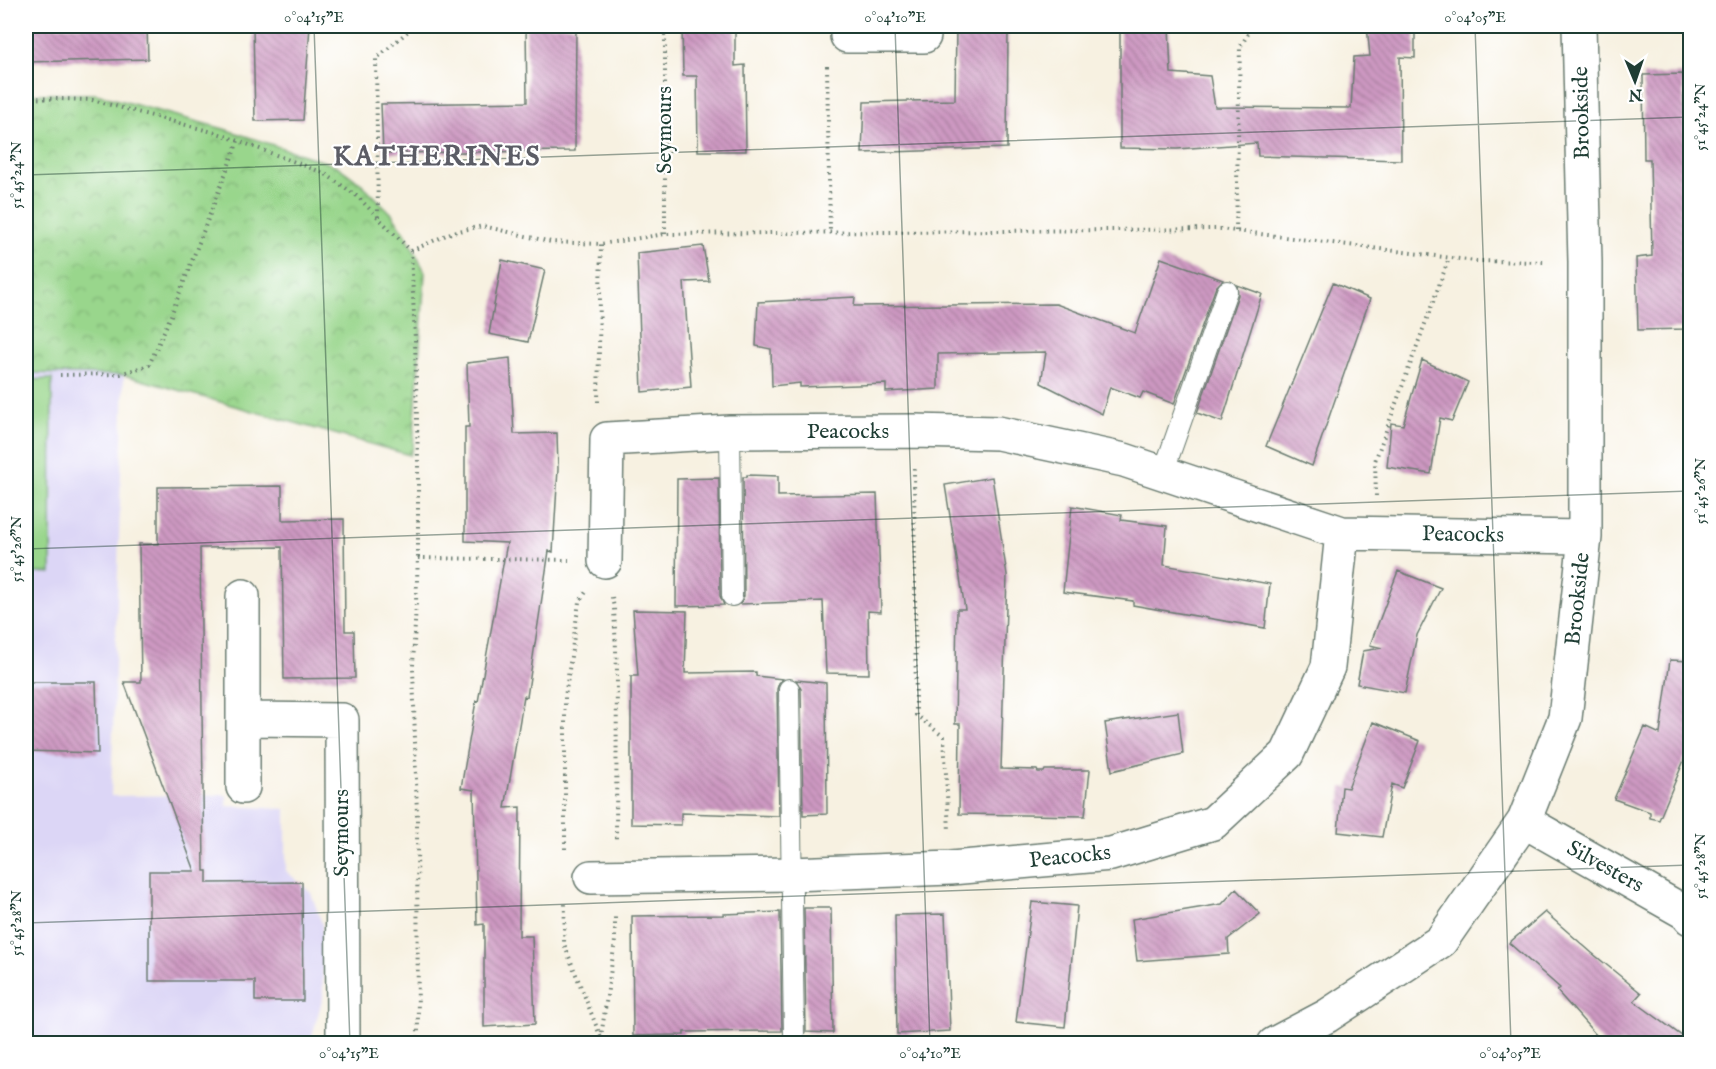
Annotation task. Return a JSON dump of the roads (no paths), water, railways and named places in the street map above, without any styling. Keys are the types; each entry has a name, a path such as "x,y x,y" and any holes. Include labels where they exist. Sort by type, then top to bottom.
{"street":[{"path":"848,31 924,36 924,26"},
{"name":"Brookside","path":"1274,1044 1327,1016 1441,941 1524,821 1565,718 1585,537 1585,262 1579,26"},
{"name":"Peacocks","path":"605,561 607,439 730,432 998,433 1124,460 1342,533 1585,537"},
{"name":"Peacocks","path":"603,877 791,874 951,868 1111,854 1213,824 1287,754 1328,667 1342,533"},
{"path":"243,596 243,787"},
{"name":"Seymours","path":"244,719 342,720 344,1044"},
{"name":"Silvesters","path":"1524,821 1689,913"}],"lane":[{"path":"1163,473 1227,291"},
{"path":"730,432 732,596"},
{"path":"789,689 794,1037"}],"district":[{"name":"KATHERINES","path":"437,157"}]}
